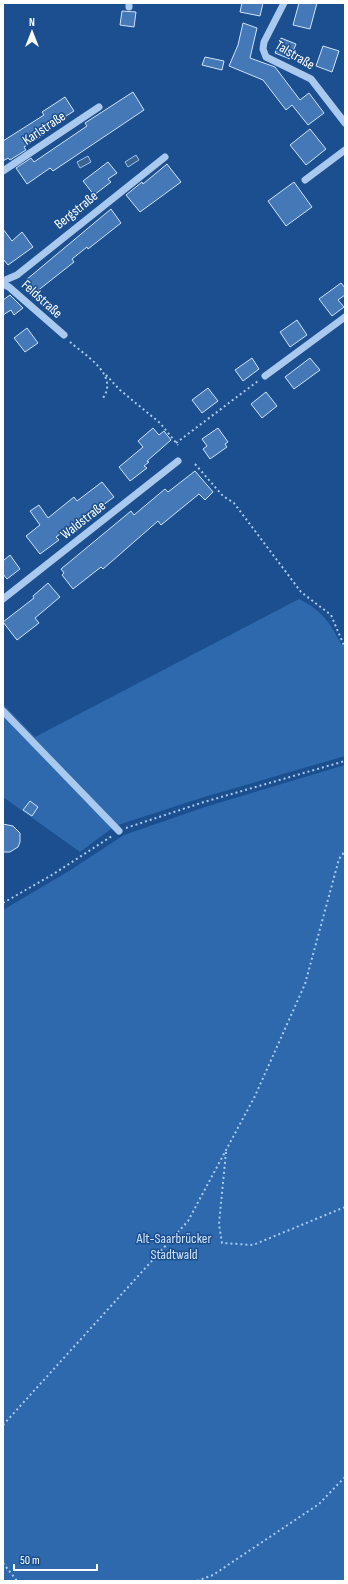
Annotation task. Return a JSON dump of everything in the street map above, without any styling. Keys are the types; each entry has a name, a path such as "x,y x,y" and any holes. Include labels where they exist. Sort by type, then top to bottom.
{"street":[{"name":"Talstraße","path":"284,3 264,42 263,49 266,56 311,79 345,123"},
{"name":"Karlstraße","path":"3,171 99,107"},
{"path":"305,180 345,150"},
{"name":"Bergstraße","path":"3,283 16,275 165,157"},
{"name":"Feldstraße","path":"3,283 64,335"},
{"path":"265,376 345,317"},
{"name":"Waldstraße","path":"3,599 178,461"},
{"path":"3,711 119,831"}],"path":[{"path":"64,335 120,390 160,423 177,444 265,376"},
{"path":"103,398 108,391 109,383 106,375"},
{"path":"195,464 223,496 234,503 301,592 331,615 345,648"},
{"path":"3,903 55,873 119,831 204,802 345,761"},
{"path":"3,1425 188,1221 255,1096 305,984 339,859 345,851"},
{"path":"226,1151 219,1224 222,1243 253,1245 345,1207"},
{"path":"197,1581 213,1575 319,1504 345,1477"},
{"path":"3,1563 15,1581"}],"green space":[{"path":"299,599 314,608 325,618 342,645 345,645 345,756 201,798 115,826 80,852 3,797 3,704 35,737"},
{"name":"Alt-Saarbrücker Stadtwald","path":"345,765 345,1581 3,1581 3,910 69,871 124,835 205,807"}],"shaded area":[{"path":"136,155 139,160 128,167 125,162"},
{"path":"88,156 91,162 80,168 77,162"}],"building":[{"path":"242,3 263,3 260,16 240,12"},
{"path":"299,3 317,3 310,29 293,25"},
{"path":"122,11 136,12 134,27 120,25"},
{"path":"243,23 257,28 250,58 275,67 300,100 309,93 324,113 308,125 292,105 286,110 263,80 229,66 238,45"},
{"path":"281,38 296,44 290,59 275,53"},
{"path":"323,46 339,51 332,72 316,66"},
{"path":"205,57 224,61 222,70 202,65"},
{"path":"133,92 144,110 53,171 50,168 27,184 16,168 31,158 34,162 87,126 85,123"},
{"path":"65,97 74,111 43,131 45,134 24,147 26,150 10,160 8,158 3,161 3,141 44,115 42,112"},
{"path":"310,129 326,149 306,165 290,145"},
{"path":"108,162 117,173 108,179 111,182 94,195 83,181"},
{"path":"167,164 181,182 140,212 126,195 142,182 143,184"},
{"path":"294,182 312,207 286,226 268,201"},
{"path":"111,209 121,223 88,249 87,247 72,259 74,262 36,292 26,280"},
{"path":"3,229 12,241 22,232 33,247 8,265 3,259"},
{"path":"341,283 345,288 345,295 338,300 344,307 332,316 319,299"},
{"path":"10,295 23,308 14,315 11,310 3,315 3,300"},
{"path":"297,320 307,335 290,347 280,332"},
{"path":"27,328 38,343 25,352 14,338"},
{"path":"252,358 259,369 243,381 235,370"},
{"path":"310,358 320,370 294,389 285,377"},
{"path":"208,388 218,401 202,413 192,400"},
{"path":"266,392 277,406 262,418 251,404"},
{"path":"153,428 159,435 164,431 171,440 147,461 149,462 144,466 147,468 130,481 119,467 143,447 138,441"},
{"path":"218,428 228,442 225,444 227,447 210,459 203,449 207,446 202,439"},
{"path":"195,471 213,492 205,500 199,494 161,525 158,521 103,569 101,567 73,589 62,575 64,573 61,569 131,511 134,515 165,489 168,492"},
{"path":"102,482 114,497 78,524 76,522 56,537 59,540 40,554 26,536 40,525 30,511 39,505 48,518 74,497 77,501"},
{"path":"10,555 20,569 7,579 3,574 3,561"},
{"path":"48,583 60,597 35,618 39,623 17,640 3,622 34,598 33,596"},
{"path":"30,801 38,807 32,816 23,810"},
{"path":"3,824 13,826 20,833 20,842 18,847 10,852 3,852"}]}
